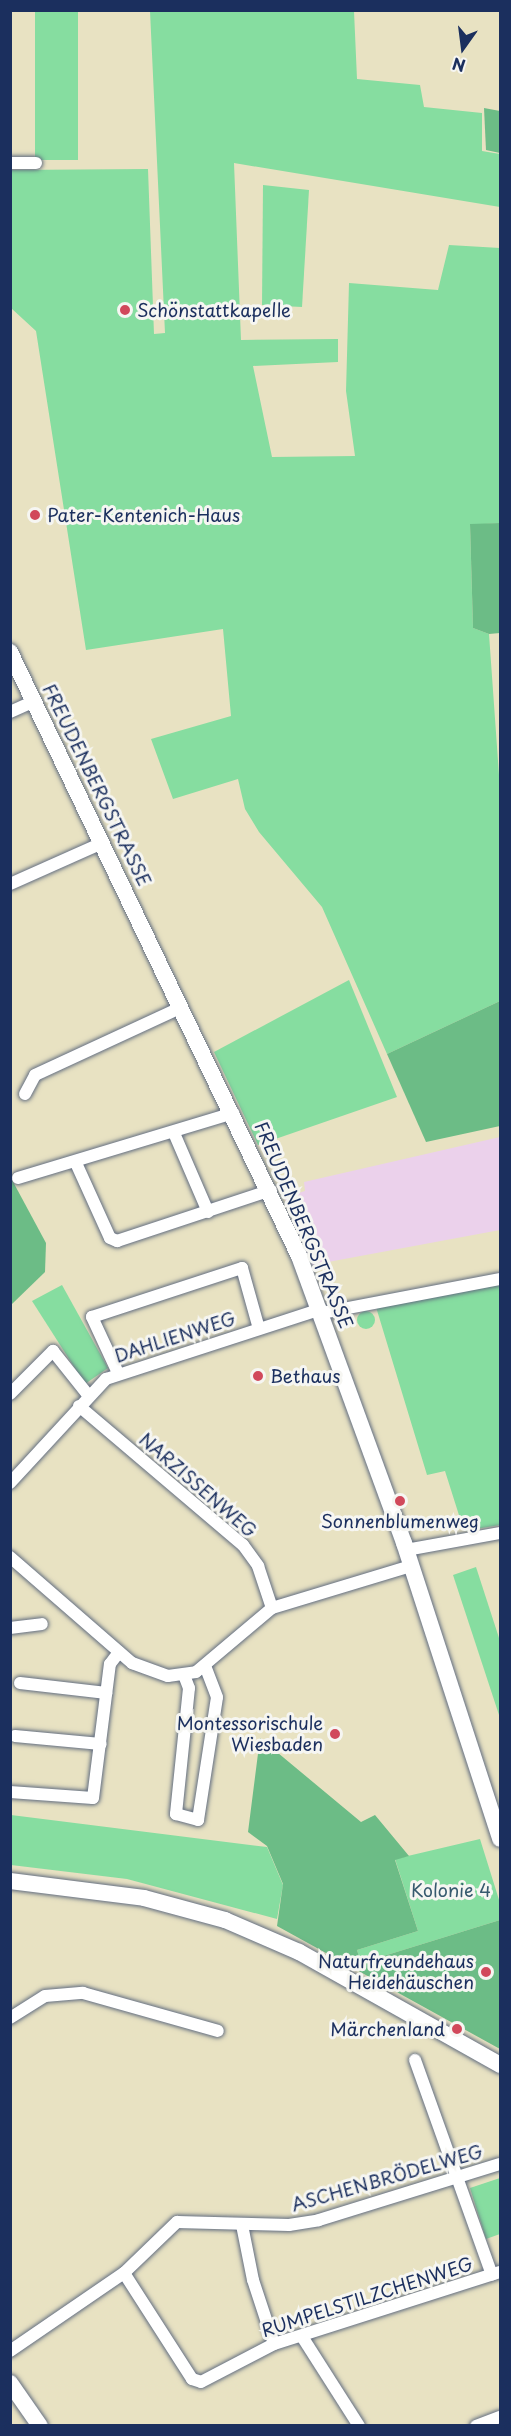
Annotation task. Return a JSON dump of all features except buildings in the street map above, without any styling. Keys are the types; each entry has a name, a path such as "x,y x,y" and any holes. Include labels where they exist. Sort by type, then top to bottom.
{"street":[{"path":"10,163 36,163"},
{"name":"FREUDENBERGSTRASSE","path":"10,652 271,1190 322,1311 409,1558 501,1839"},
{"path":"10,712 35,701"},
{"path":"10,884 102,843"},
{"path":"25,1094 36,1075 182,1007"},
{"path":"18,1178 76,1163 233,1113"},
{"path":"174,1133 208,1212"},
{"path":"76,1163 113,1240 208,1212 271,1190"},
{"path":"118,1373 92,1317 242,1268 259,1329"},
{"name":"DAHLIENWEG","path":"10,1483 88,1395 118,1373 322,1311 501,1279"},
{"path":"10,1394 53,1351 88,1395"},
{"name":"NARZISSENWEG","path":"79,1406 243,1545 258,1566 272,1608"},
{"path":"10,1557 118,1652 154,1674 184,1675 205,1666 272,1608 409,1558 501,1533"},
{"path":"10,1628 42,1624"},
{"path":"10,1792 93,1798 110,1664 118,1652"},
{"path":"184,1675 189,1688 176,1814 198,1820 217,1696 205,1666"},
{"path":"20,1683 106,1693"},
{"path":"15,1736 101,1744"},
{"path":"10,1881 144,1898 243,1926 501,2064"},
{"path":"10,2018 45,1996 83,1993 218,2031"},
{"path":"416,2060 457,2178 496,2273"},
{"name":"ASCHENBRÖDELWEG","path":"124,2273 177,2222 242,2225 319,2220 501,2164"},
{"path":"242,2225 252,2280 274,2344"},
{"path":"10,2351 124,2273"},
{"name":"RUMPELSTILZCHENWEG","path":"124,2273 192,2379 207,2381 274,2344 303,2338 496,2273"},
{"path":"303,2338 359,2426"},
{"path":"10,2383 40,2426"},
{"path":"476,2426 501,2417"}],"shaded area":[{"path":"500,1137 500,1230 312,1265 284,1197 305,1191 304,1182"}],"green space":[{"path":"35,11 78,11 78,160 35,160"},
{"path":"150,11 354,11 357,79 420,85 424,107 482,113 482,151 500,154 500,207 234,163 241,340 338,339 338,362 253,366 272,457 355,456 346,391 349,283 438,290 449,245 500,248 500,523 470,525 473,628 489,634 500,789 500,1001 387,1054 322,907 259,832 245,809 238,779 173,799 151,739 231,716 223,629 86,650 36,331 11,308 11,170 148,169 154,334 165,333"},
{"path":"484,108 500,111 500,153 486,150"},
{"path":"263,185 309,190 302,307 262,305"},
{"path":"500,523 500,633 489,634 473,628 470,524"},
{"path":"349,980 397,1097 258,1145 214,1052"},
{"path":"500,1001 500,1126 426,1142 387,1054"},
{"path":"11,1178 46,1243 45,1272 11,1305"},
{"path":"62,1285 108,1368 85,1384 32,1301"},
{"path":"500,1285 500,1525 464,1531 445,1471 427,1475 376,1307"},
{"path":"366,1311 372,1314 375,1320 372,1326 366,1329 360,1326 357,1320 360,1314"},
{"path":"476,1567 500,1641 500,1718 453,1575"},
{"path":"260,1738 361,1822 375,1815 409,1856 395,1860 418,1931 357,1950 361,1963 500,1920 500,2049 277,1926 283,1884 267,1846 248,1832"},
{"path":"11,1815 267,1847 283,1885 277,1919 127,1879 11,1865"},
{"name":"Kolonie 4","path":"480,1839 500,1903 500,1920 361,1963 357,1950 418,1931 395,1859"},
{"path":"500,2178 500,2234 486,2239 470,2188"}],"place":[{"name":"Schönstattkapelle","path":"125,310"},
{"name":"Pater-Kentenich-Haus","path":"35,515"},
{"name":"Bethaus","path":"258,1376"},
{"name":"Sonnenblumenweg","path":"400,1501"},
{"name":"Montessorischule Wiesbaden","path":"335,1734"},
{"name":"Naturfreundehaus Heidehäuschen","path":"486,1972"},
{"name":"Märchenland","path":"457,2029"}]}
